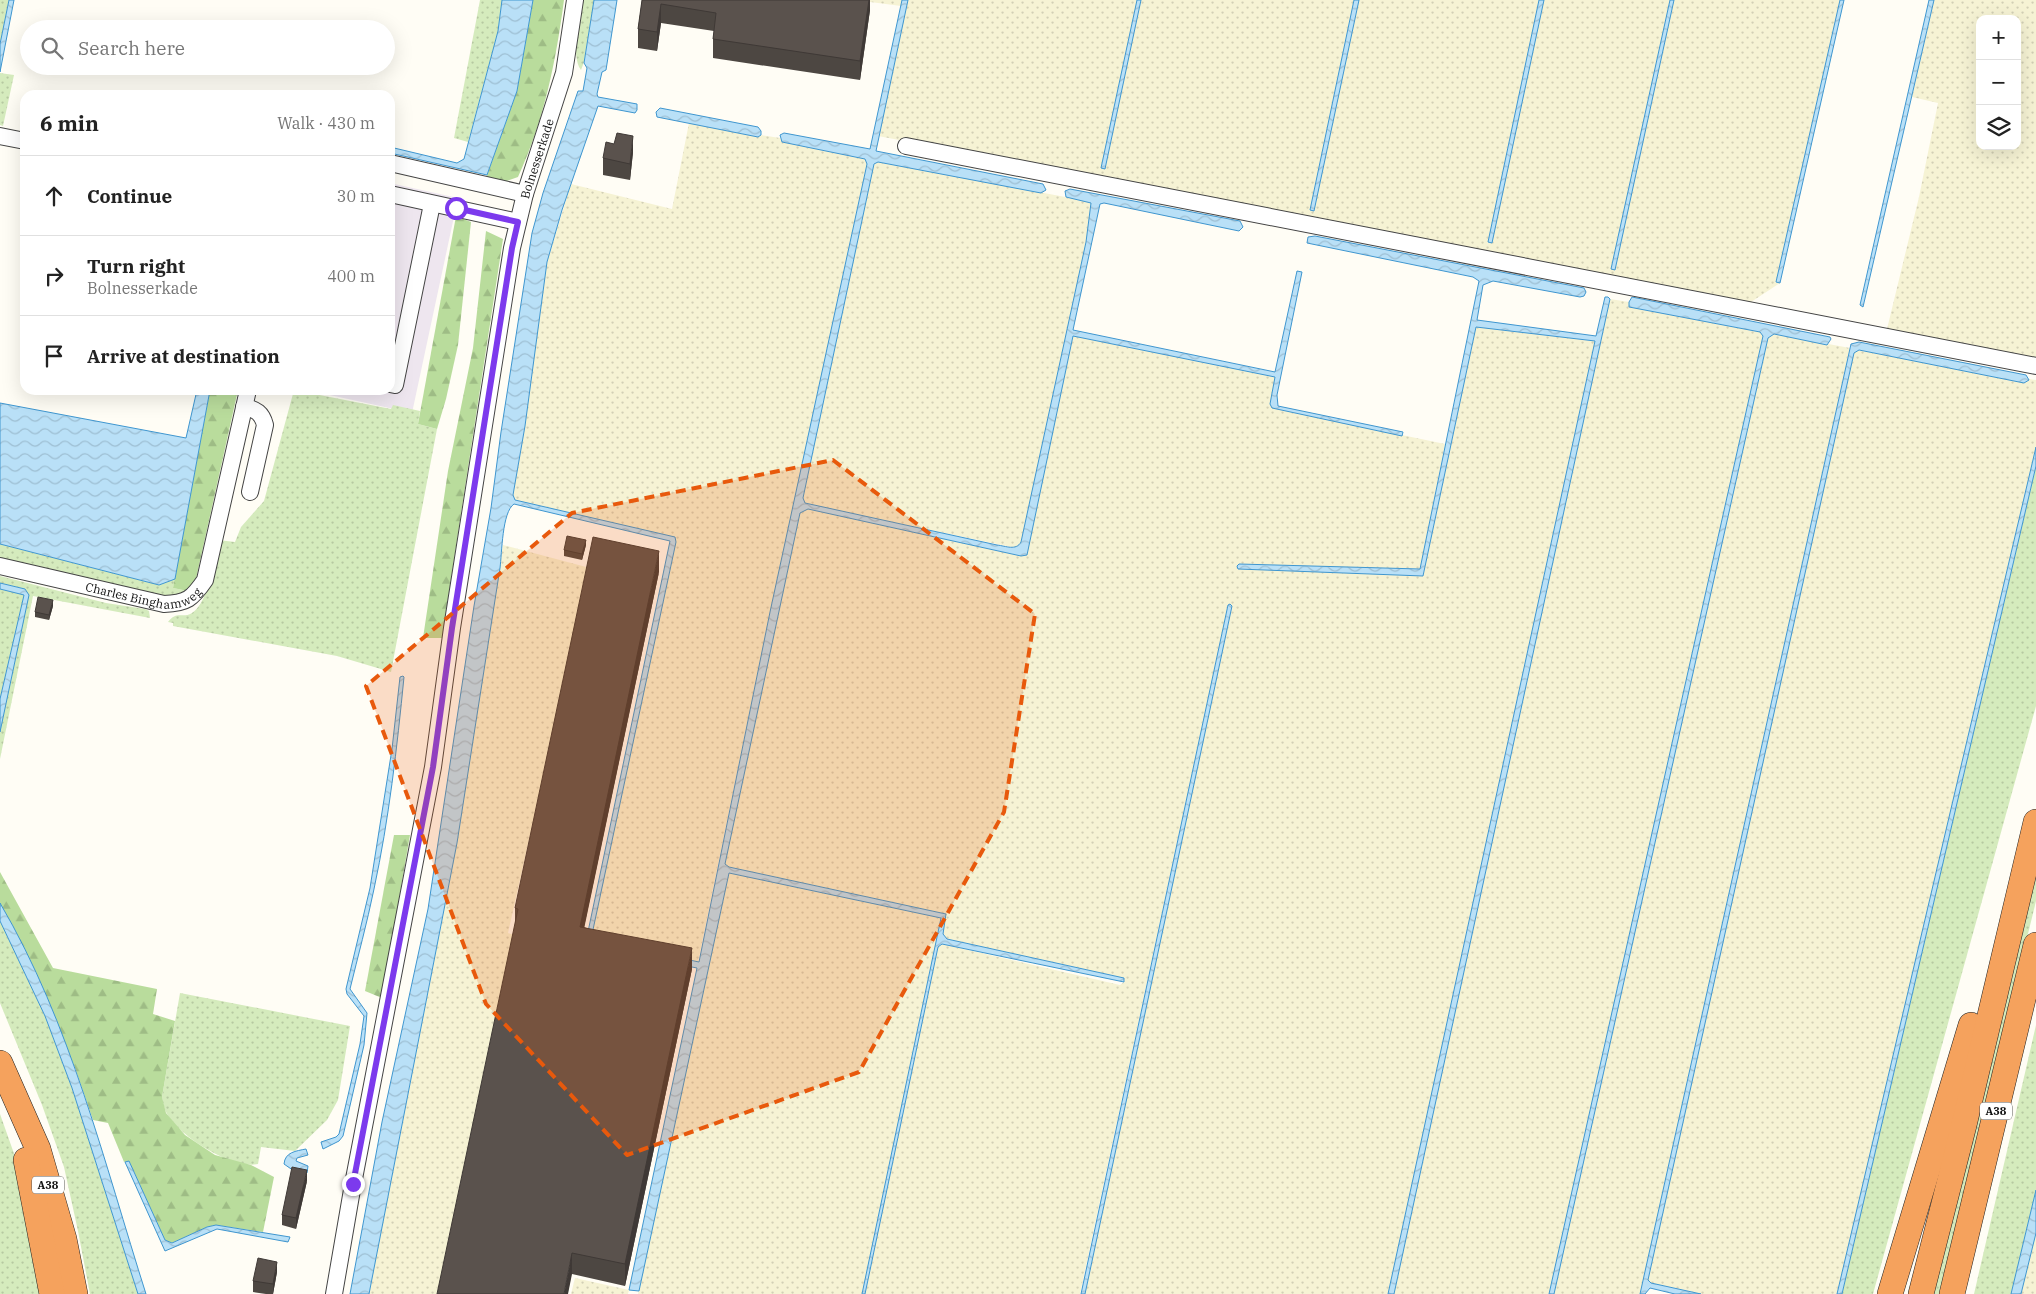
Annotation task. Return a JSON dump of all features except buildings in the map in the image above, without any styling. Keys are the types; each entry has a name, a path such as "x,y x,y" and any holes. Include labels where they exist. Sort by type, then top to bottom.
{"highway":[{"name":"A38","path":"1921,1294 1962,1134 2036,822"},
{"name":"A38","path":"1952,1294 2036,945"},
{"path":"1890,1294 1980,997 1997,985"},
{"name":"A38","path":"3,1072 38,1149 64,1239 75,1294"},
{"path":"3,1072 24,1147 52,1294"}],"street":[{"name":"Bolnesserkade","path":"334,1294 353,1184 433,767 452,628 512,248 525,194 564,74 575,0"},
{"path":"0,136 20,140"},
{"path":"906,146 2036,366"},
{"path":"395,164 525,194"},
{"path":"395,195 518,222"},
{"path":"395,380 432,204"},
{"name":"Charles Binghamweg","path":"0,566 164,604 181,603 194,596 205,580 247,395"},
{"path":"244,407 262,415 265,425 250,492"}],"highlighted area":[{"path":"833,460 1035,614 1004,812 859,1072 627,1155 486,1004 366,686 572,513"}],"shaded area":[{"path":"855,0 902,0 901,6"},
{"path":"908,0 1137,0 1101,168 1105,169 1141,0 1354,0 1310,209 1314,211 1359,0 1539,0 1488,242 1491,243 1544,0 1670,0 1611,269 1615,270 1674,0 1840,0 1776,282 1780,283 1751,302 878,136"},
{"path":"1934,0 2036,0 2036,361 1973,345 1887,329 1919,197 1938,103 1912,97"},
{"path":"689,123 758,137 761,135 780,138 782,142 865,159 867,164 770,612 698,962 590,939 676,542 515,500 513,495 525,426 547,262 571,184 672,209"},
{"path":"878,162 1092,202 1086,242 1021,542 1016,548 805,503 803,499 873,166"},
{"path":"395,184 458,198 412,413 330,395 395,395"},
{"path":"1610,299 1629,302 1629,307 1760,332 1763,336 1549,1294 1394,1294"},
{"path":"1476,327 1595,341 1388,1294 1085,1294 1232,606 1230,604 1228,605 1080,1294 865,1294 938,947 942,944 1120,985 1124,982 1124,978 947,939 943,934 946,914 729,867 725,864 800,513 808,509 1021,556 1026,555 1073,336 1275,377 1270,404 1272,408 1445,444 1420,570 1239,564 1237,568 1423,576"},
{"path":"1774,334 1850,348 1640,1294 1554,1294 1768,338"},
{"path":"1856,350 2036,380 2036,447 1837,1294 1701,1294 1651,1283 1648,1280 1781,678"},
{"path":"503,545 590,568 508,933 517,936 440,1294 369,1294 457,843"},
{"path":"729,873 941,918 862,1294 638,1294"},
{"path":"2036,1233 2036,1294 2021,1294"},
{"path":"575,1278 629,1290 628,1294 571,1294"}],"green space":[{"path":"0,0 9,0 0,44"},
{"path":"480,0 502,0 498,31 468,142 454,138"},
{"path":"533,0 564,0 548,90 535,134 518,177 504,182 485,181 517,91"},
{"path":"583,0 594,0 581,70 576,55 576,46"},
{"path":"0,73 14,75 3,126 0,125"},
{"path":"456,216 471,222 458,345 437,429 418,424"},
{"path":"486,231 503,239 442,638 423,638 448,471 473,348"},
{"path":"209,395 237,395 196,579 188,591 173,588"},
{"path":"293,395 320,395 391,409 393,405 420,411 418,424 437,429 391,672 337,656 173,626 173,623 168,622 174,616 192,613 198,607 207,590 218,540 235,542 241,527 264,501"},
{"path":"2036,466 2036,706 1873,1294 1842,1294"},
{"path":"0,544 159,585 175,579 173,588 188,591 169,597 0,559"},
{"path":"0,576 106,603 145,609 149,611 150,618 33,596 0,759 0,732 25,589 0,583"},
{"path":"0,589 24,595 0,699"},
{"path":"394,835 410,835 382,998 365,991"},
{"path":"2036,863 2036,901 1940,1294 1932,1294"},
{"path":"0,872 53,968 157,989 153,1014 175,1021 162,1097 166,1113 185,1135 215,1155 251,1165 274,1177 263,1232 216,1225 207,1227 172,1243 165,1240 129,1161 124,1162 108,1123 93,1120 75,1068 21,943 0,903"},
{"path":"0,921 45,1016 72,1088 138,1294 90,1294 64,1167 42,1105 0,1003"},
{"path":"180,993 350,1026 338,1100 327,1120 295,1151 261,1147 258,1164 234,1162 206,1149 181,1131 172,1121 165,1110 162,1097"},
{"path":"2036,1025 2036,1190 2011,1294 1974,1294"},
{"path":"0,1114 23,1179 40,1294 0,1294"}],"water":[{"path":"9,0 14,0 0,72 0,44"},
{"path":"502,0 533,0 517,91 487,175 395,154 395,148 457,163 464,159 498,31"},
{"path":"594,0 617,0 606,70 602,72 598,97 637,104 637,110 635,113 598,106 562,210 547,262 525,426 513,495 515,500 675,537 676,542 591,939 699,962 770,612 867,164 865,159 782,142 780,135 784,133 870,149 902,0 908,0 876,151 1043,184 1046,190 1041,193 878,162 874,164 803,498 805,503 997,545 1010,547 1019,545 1086,242 1091,203 1066,197 1065,191 1070,189 1240,221 1243,227 1239,231 1104,203 1100,204 1073,330 1275,372 1297,271 1302,272 1277,395 1278,406 1403,432 1402,436 1272,408 1270,404 1275,377 1073,336 1027,555 1021,556 808,509 800,513 725,864 729,867 946,914 943,934 947,939 1124,978 1124,982 942,944 938,947 865,1294 862,1294 941,918 729,873 639,1291 629,1290 697,968 585,946 670,541 514,504 510,508 505,524 500,568 457,843 369,1294 350,1294 382,1122 428,909 532,233 543,193 578,91 583,91 587,68 584,63"},
{"path":"1137,0 1141,0 1105,169 1101,168"},
{"path":"1354,0 1359,0 1314,211 1310,210"},
{"path":"1539,0 1544,0 1492,243 1488,242"},
{"path":"1670,0 1674,0 1615,270 1611,269"},
{"path":"1840,0 1844,0 1780,283 1776,282"},
{"path":"1929,0 1934,0 1863,307 1860,305"},
{"path":"660,108 758,127 761,135 758,137 657,117 656,112"},
{"path":"1315,236 1584,288 1586,292 1584,296 1580,297 1493,281 1483,285 1477,320 1596,336 1605,297 1610,299 1394,1294 1388,1294 1595,341 1476,327 1423,576 1238,569 1237,566 1239,564 1420,569 1479,281 1473,277 1307,243 1308,237"},
{"path":"1632,297 1830,337 1831,339 1827,345 1774,334 1768,338 1554,1294 1549,1294 1763,336 1760,332 1629,307"},
{"path":"1859,342 2026,375 2029,380 2024,383 1859,350 1854,353 1648,1280 1651,1283 1701,1294 1675,1294 1650,1288 1645,1294 1640,1294 1851,344"},
{"path":"196,395 209,395 175,579 159,585 0,544 0,403 186,438"},
{"path":"2036,447 2036,466 1842,1294 1837,1294"},
{"path":"0,583 25,589 29,595 0,732 0,699 24,595 0,589"},
{"path":"1228,605 1232,606 1085,1294 1081,1294"},
{"path":"403,676 395,757 384,836 371,902 350,989 367,1013 364,1045 343,1136 339,1141 323,1149 321,1142 336,1137 339,1134 360,1044 364,1016 347,994 346,989 370,888 392,749 400,677"},
{"path":"0,903 25,949 66,1045 84,1094 146,1294 138,1294 72,1088 45,1016 0,921"},
{"path":"306,1149 308,1155 297,1158 296,1161 308,1166 307,1173 294,1171 284,1164 286,1157 295,1151"},
{"path":"129,1161 165,1240 172,1243 207,1227 216,1225 290,1237 288,1242 217,1229 165,1251 125,1162"},
{"path":"2036,1190 2036,1233 2021,1294 2011,1294"}],"route":[{"path":"353,1184 433,767 452,628 512,248 518,222 456,208"}]}
